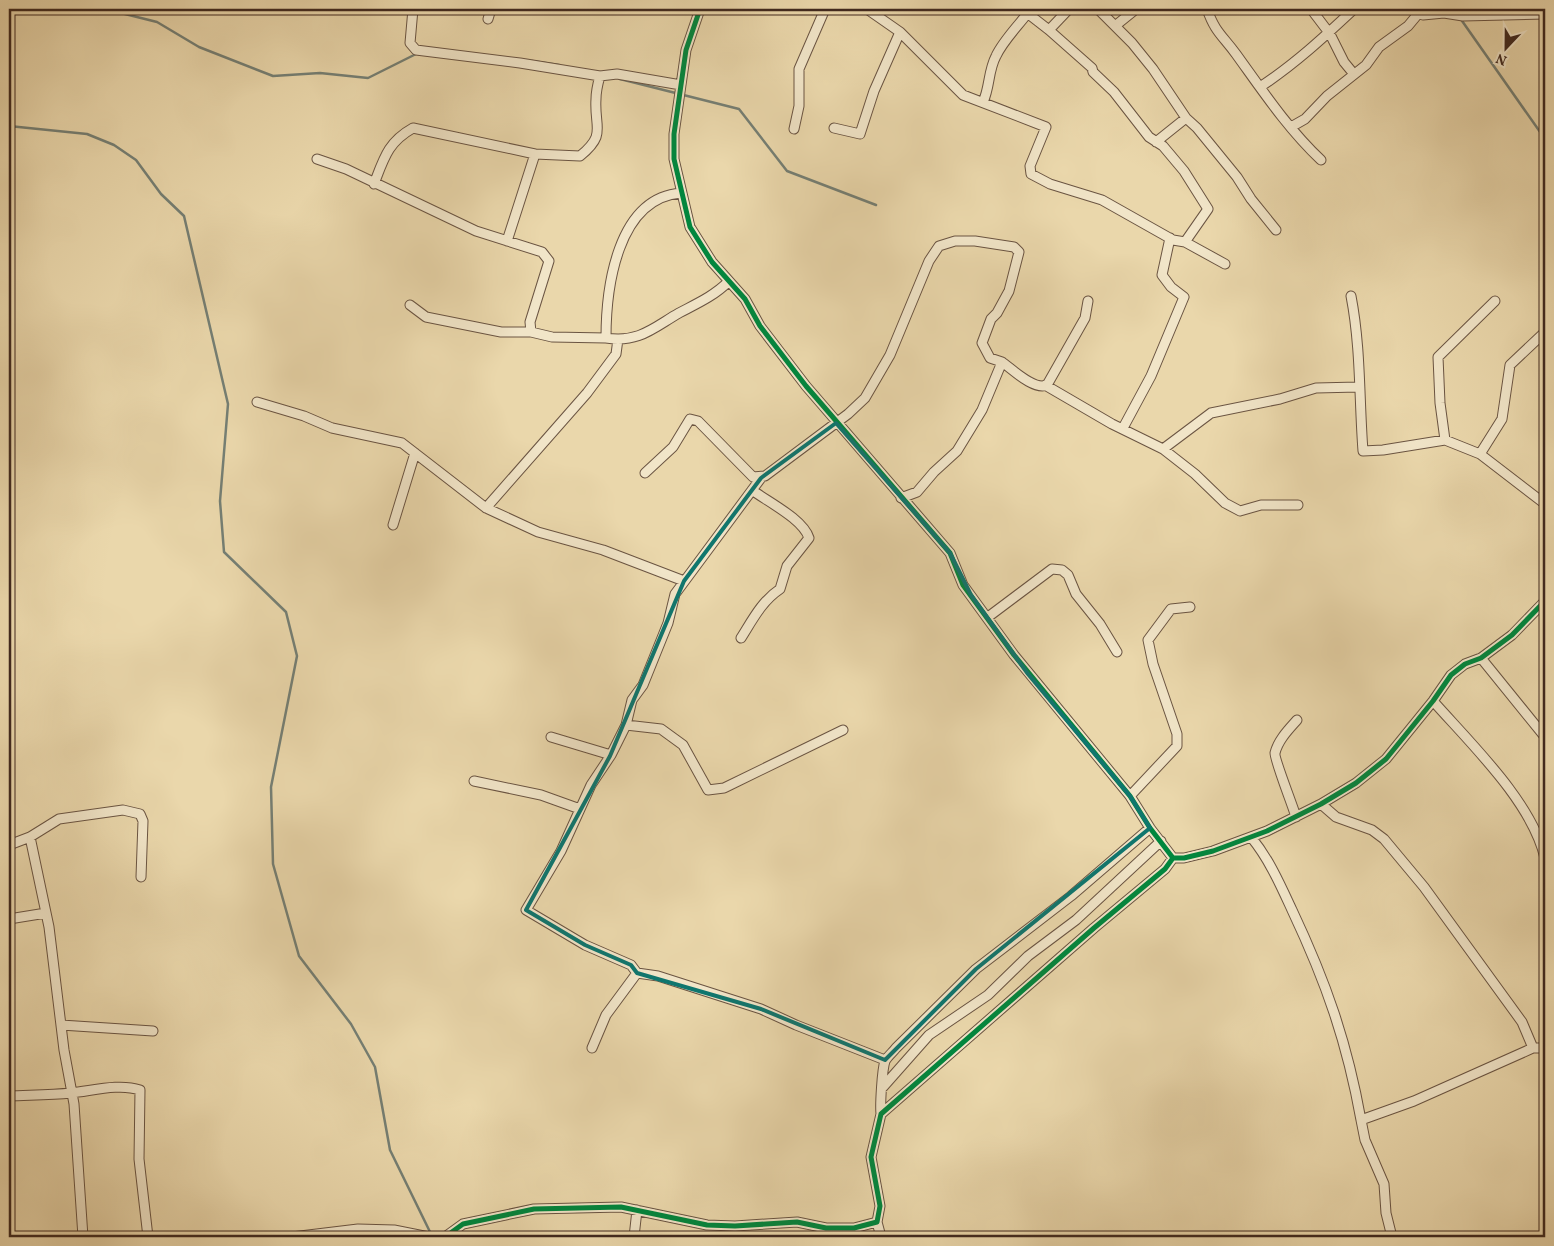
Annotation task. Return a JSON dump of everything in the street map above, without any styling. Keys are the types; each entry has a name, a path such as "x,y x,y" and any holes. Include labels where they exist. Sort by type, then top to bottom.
{"street":[{"path":"413,9 410,43 416,50 520,62 600,76 617,74 681,85"},
{"path":"488,19 491,9"},
{"path":"700,9 688,40 674,134 674,159 690,227 701,246 728,282 745,299 760,326 836,423 950,553 963,585 1028,674 1130,796 1150,828 1173,858"},
{"path":"794,128 799,106 799,70 825,9"},
{"path":"866,9 900,32 964,95 1046,127 1030,166 1032,174 1050,184 1102,200 1170,238 1185,242 1225,264"},
{"path":"1049,30 1069,9"},
{"path":"1098,9 1156,73 1162,86 1186,118 1197,128 1237,177 1251,199 1276,230"},
{"path":"1115,26 1136,9"},
{"path":"1206,9 1214,29 1236,54 1244,68 1291,127 1321,160"},
{"path":"1311,9 1330,34 1344,62 1353,73"},
{"path":"1260,87 1290,68 1330,34 1354,9"},
{"path":"983,102 989,89 989,75 996,55 1024,11 1092,68 1093,72 1119,98 1149,137 1163,146 1184,171 1208,209 1185,242"},
{"path":"1291,127 1305,119 1353,73 1366,65 1379,47 1408,26 1415,11 1484,16 1545,14"},
{"path":"834,128 860,134 874,91 900,32"},
{"path":"374,184 383,161 396,137 413,128 535,154 580,156 592,145 598,133 596,98 600,76"},
{"path":"1156,142 1186,118"},
{"path":"507,241 535,154"},
{"path":"316,159 346,169 374,184 403,195 476,232 542,252 549,261 530,322 531,332"},
{"path":"606,338 608,290 621,245 631,222 639,212 667,194 681,193"},
{"path":"1123,428 1151,376 1184,297 1171,287 1162,275 1170,238"},
{"path":"886,1060 796,1025 761,1009 658,976 637,973 631,965 585,945 526,910 561,851 591,785 611,755 626,725 632,700 643,685 668,623 676,594 684,581 761,478 858,406 875,383 890,355 929,261 942,243 954,240 998,243 1014,247 1019,252 1009,291 992,319 982,343 990,358 1002,362 1006,367 1038,386 1046,386 1163,449 1195,474 1225,504 1240,511 1261,505 1298,505"},
{"path":"410,305 426,317 501,332 531,332 552,337 618,339 653,331 676,314 718,292 728,282"},
{"path":"1351,296 1361,375 1358,387 1363,451 1383,450 1445,440 1480,454 1545,504"},
{"path":"1046,386 1060,365 1085,318 1088,300"},
{"path":"1445,440 1440,403 1438,357 1496,300"},
{"path":"1480,454 1502,419 1510,365 1545,332"},
{"path":"486,508 587,393 616,354 618,339"},
{"path":"901,498 917,492 934,472 957,451 982,410 1002,362"},
{"path":"1163,449 1211,413 1280,399 1316,388 1358,387"},
{"path":"257,402 304,416 332,428 402,443 486,508 538,532 603,550 684,581"},
{"path":"645,473 673,446 690,419 698,421 753,477 761,478"},
{"path":"393,525 415,452"},
{"path":"741,638 760,607 769,596 780,589 787,566 809,538 808,533 787,512 752,490"},
{"path":"988,617 1031,587 1045,573 1052,569 1062,570 1068,575 1076,594 1100,624 1117,652"},
{"path":"1173,858 1184,858 1213,851 1251,837 1296,817 1356,783 1386,759 1434,701 1451,675 1465,664 1481,658 1512,635 1544,606"},
{"path":"1130,796 1177,746 1177,734 1152,664 1148,640 1171,609 1190,607"},
{"path":"1481,658 1545,737"},
{"path":"1434,701 1492,767 1530,820 1542,842 1545,858"},
{"path":"1296,817 1275,760 1275,753 1284,735 1297,720"},
{"path":"626,725 661,729 683,746 708,790 724,788 843,730"},
{"path":"550,738 611,755"},
{"path":"474,781 541,795 580,809"},
{"path":"1321,804 1336,817 1372,830 1384,839 1424,887 1522,1022 1533,1048"},
{"path":"9,845 30,837 59,819 124,810 140,814 143,821 141,877"},
{"path":"881,1237 877,1222 880,1206 871,1156 881,1114 879,1099 883,1087 886,1060 920,1023 976,969 1071,896 1150,828"},
{"path":"30,837 46,912 71,1093 78,1147 83,1237"},
{"path":"1251,837 1267,857 1307,942 1336,1013 1345,1044 1365,1140 1384,1184 1386,1213 1392,1237"},
{"path":"883,1087 929,1035 988,995 1028,956 1076,920 1161,841"},
{"path":"881,1114 1094,928 1165,869 1173,858"},
{"path":"9,919 46,912"},
{"path":"592,1048 606,1015 637,973"},
{"path":"61,1025 153,1031"},
{"path":"1361,1120 1414,1101 1533,1048 1545,1048"},
{"path":"9,1096 71,1093 104,1089 134,1088 140,1090 139,1159 148,1237"},
{"path":"445,1237 463,1224 534,1209 621,1206 707,1225 735,1226 797,1222 826,1228 854,1228 877,1222"},
{"path":"634,1237 637,1210"},
{"path":"292,1237 358,1229 394,1230 429,1237"}],"highlighted area":[{"path":"836,423 950,553 971,595 1028,674 1130,796 1150,828 976,969 885,1060 761,1009 637,973 631,965 585,945 526,910 610,756 684,581 761,478"}],"waterway":[{"path":"105,9 157,22 199,47 273,76 320,73 368,78 418,53"},
{"path":"1460,18 1545,139"},
{"path":"532,61 559,65"},
{"path":"620,79 739,109 787,171 876,205"},
{"path":"9,126 87,134 114,145 136,160 161,194 184,216 228,404 220,501 224,552 286,612 297,656 271,787 273,864 299,956 351,1024 375,1067 390,1150 432,1236"}],"cycle path":[{"path":"700,9 686,50 674,134 674,159 690,227 712,262 745,299 760,326 806,386 950,553 963,585 1014,655 1130,796 1150,828 1173,858 1184,858 1213,851 1267,831 1321,804 1356,783 1386,759 1433,701 1451,675 1465,664 1481,658 1512,635 1545,601"},
{"path":"445,1237 463,1224 534,1209 621,1207 707,1225 735,1226 797,1222 826,1228 854,1228 877,1222 880,1206 871,1157 881,1114 1094,928 1165,869 1173,858"}]}
